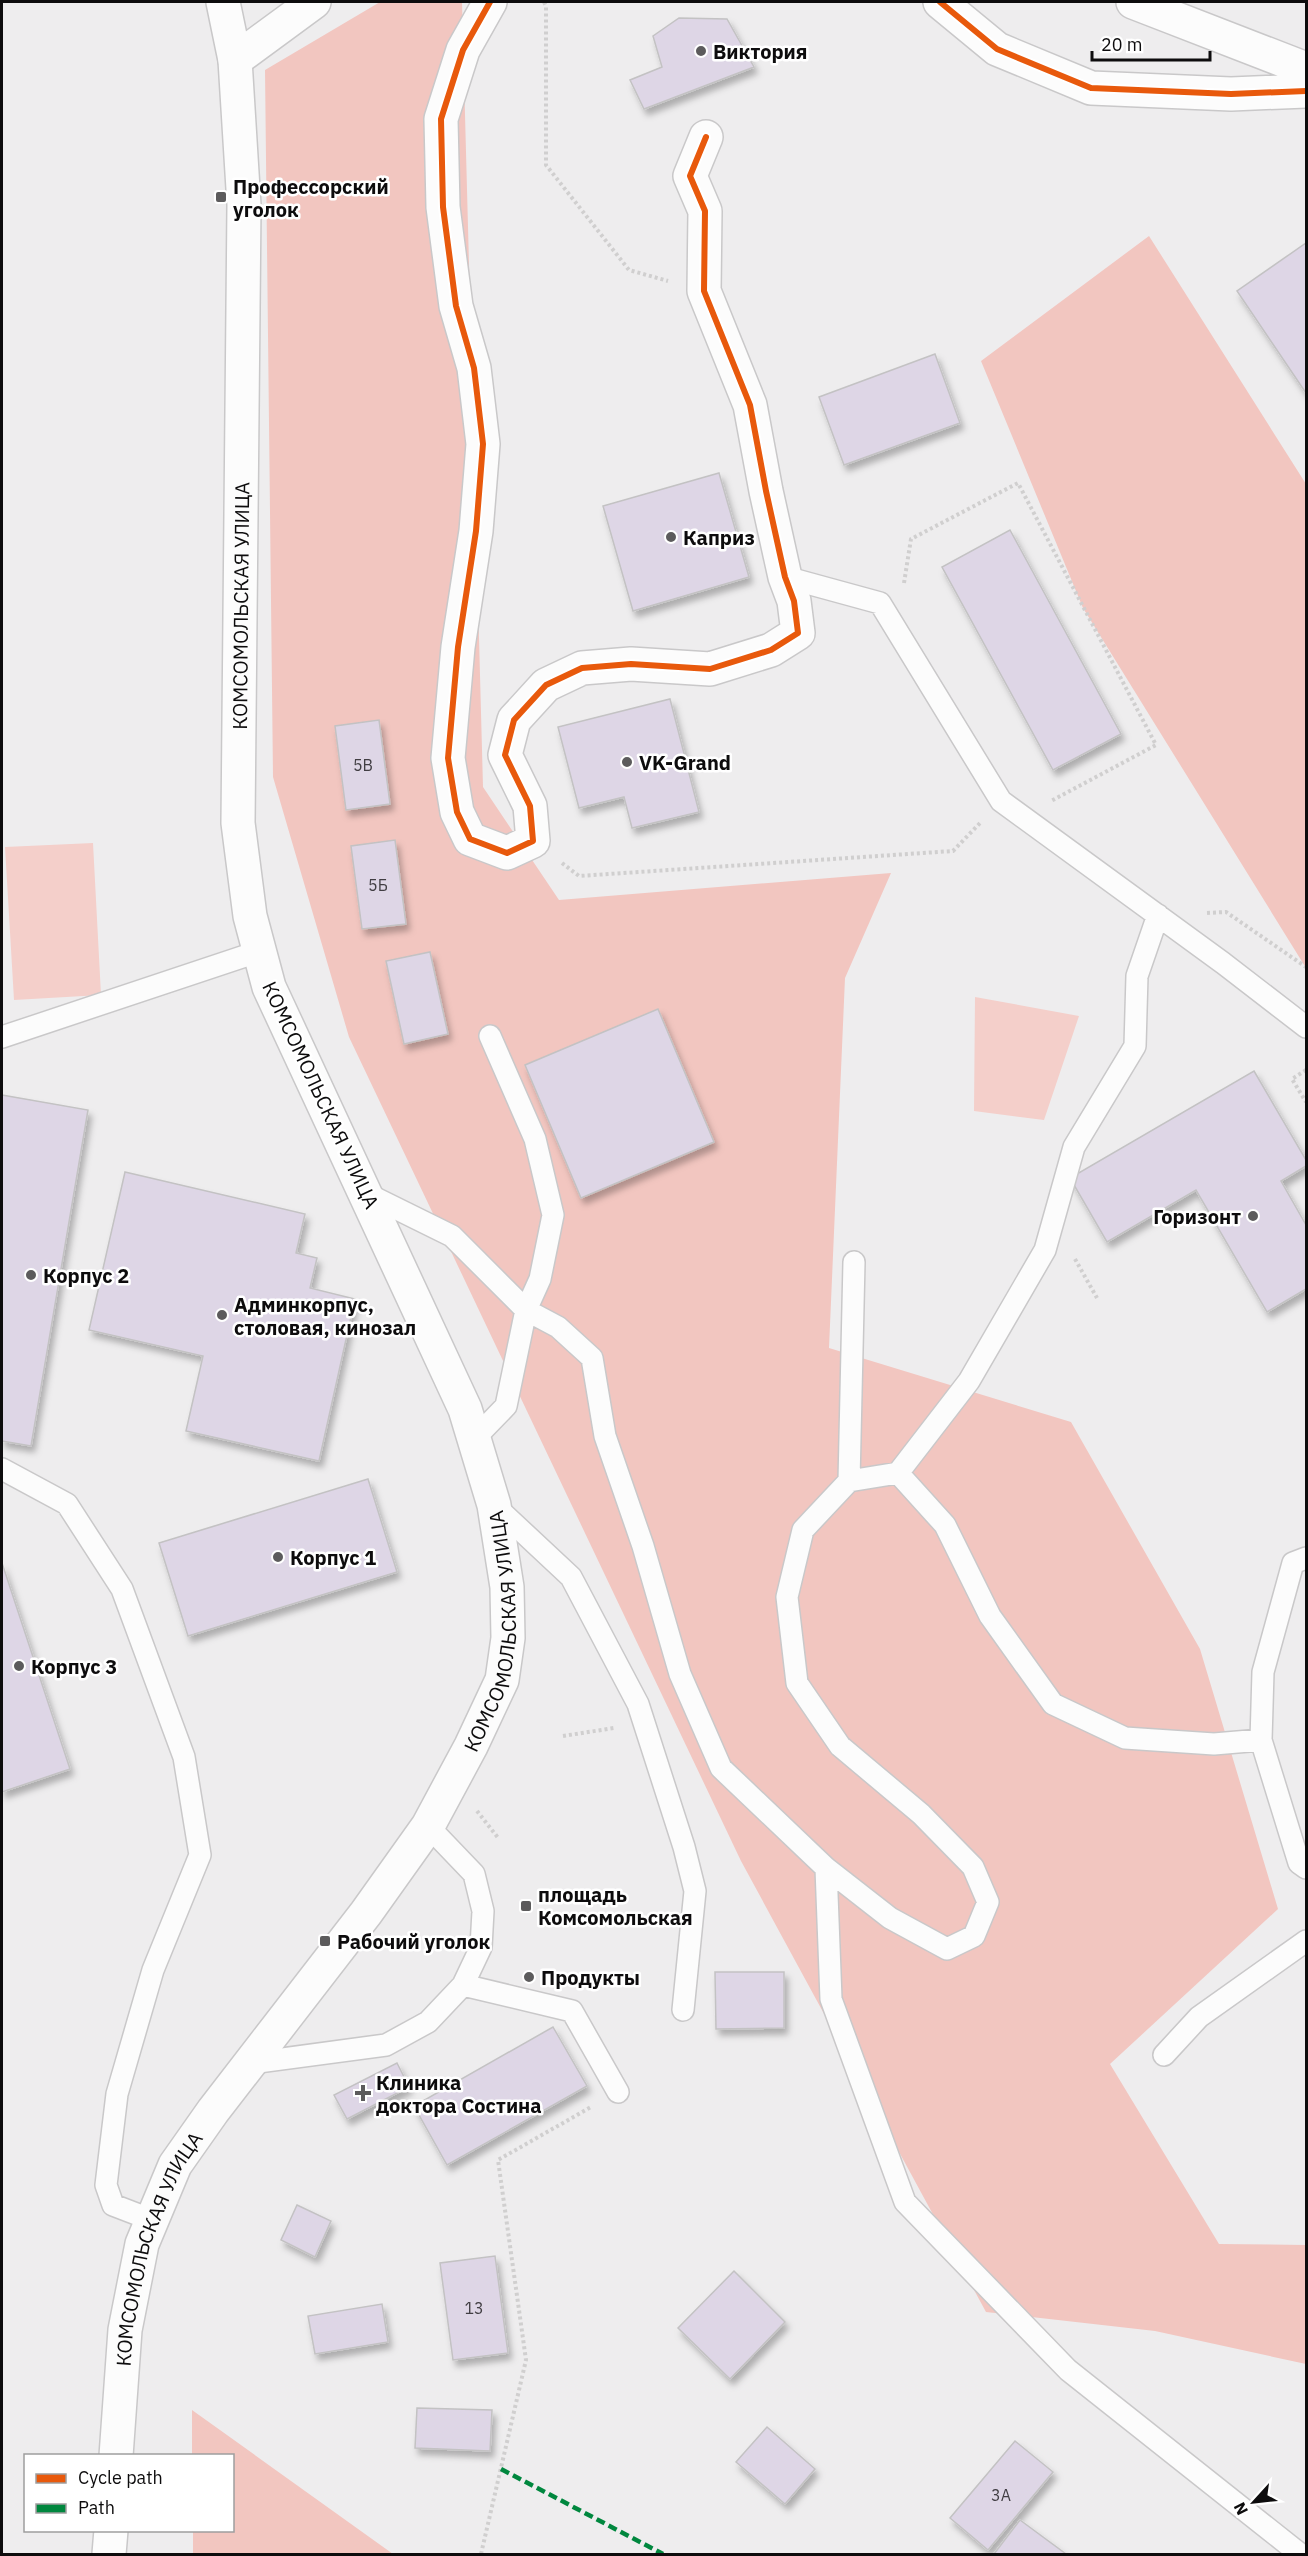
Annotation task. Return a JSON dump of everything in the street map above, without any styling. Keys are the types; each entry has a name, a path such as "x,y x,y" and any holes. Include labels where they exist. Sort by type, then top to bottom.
{"main road":[{"name":"КОМСОМОЛЬСКАЯ УЛИЦА","path":"116,2454 125,2330 142,2244 175,2165 213,2111 366,1913 428,1826 471,1746 502,1680 508,1638 507,1587 494,1505 465,1409 274,998 250,916 238,823 244,204 235,60 223,2"},
{"path":"235,60 315,2"},
{"path":"490,2 463,50 441,119 443,207 456,306 474,369 483,444 476,531 458,647 448,758 457,812 470,839 507,853 533,841 531,806 505,755 514,720 546,685 582,668 631,664 710,669 771,650 798,633 794,601 785,577 750,405 704,291 705,211 690,176 706,137"},
{"path":"940,2 997,49 1091,88 1231,94 1306,91"},
{"path":"1133,2 1306,69"},
{"path":"109,2554 111,2532"}],"lane":[{"path":"785,577 880,603 1001,801 1158,915 1306,1027"},
{"path":"367,1194 452,1236 526,1310 558,1327 592,1358 605,1436 643,1546 680,1674 721,1768 826,1868 890,1918 947,1949 974,1936 988,1902 973,1867 921,1814 840,1746 797,1683 787,1597 803,1530 849,1481 898,1473 969,1381 1045,1250 1074,1147 1135,1046 1137,976 1158,915"},
{"path":"2,1037 260,951"},
{"path":"474,1438 507,1406 526,1310 540,1279 554,1215 535,1138 490,1036"},
{"path":"849,1481 854,1262"},
{"path":"2,1469 67,1504 122,1589 184,1757 200,1855 153,1970 117,2094 106,2185 113,2205 152,2220"},
{"path":"898,1473 945,1525 990,1616 1053,1704 1125,1738 1214,1744 1261,1740"},
{"path":"494,1505 571,1577 639,1704 684,1847 695,1891 683,2010"},
{"path":"1306,1558 1293,1563 1263,1672 1261,1740 1299,1863 1306,1868"},
{"path":"252,2063 386,2045 429,2022 462,1985 481,1947 483,1911 474,1874 428,1826"},
{"path":"826,1868 831,1999 905,2202 1068,2370 1300,2554"},
{"path":"1164,2055 1199,2017 1306,1941"},
{"path":"462,1985 573,2011 618,2092"}],"path":[{"path":"544,2 546,6 546,165 629,270 704,291"},
{"path":"897,631 911,539 1018,483 1156,746 1107,771"},
{"path":"579,876 953,851"},
{"path":"1158,915 1226,912 1306,967"},
{"path":"1306,1070 1292,1079 1306,1102"},
{"path":"481,2554 526,2360 498,2160 618,2092"}],"shaded area":[{"path":"380,2 462,2 483,787 559,900 891,873 845,978 829,1348 1071,1422 1200,1649 1278,1909 1110,2064 1219,2244 1306,2245 1306,2364 1155,2331 986,2312 741,1861 349,1037 273,777 265,70"},
{"path":"1149,236 1306,484 1306,968 1083,608 981,361"},
{"path":"93,843 101,995 14,1000 5,847"},
{"path":"975,997 1079,1016 1044,1120 974,1111"},
{"path":"192,2410 393,2554 193,2554 193,2532 234,2532 234,2454 192,2454"}],"building":[{"name":"Виктория","path":"679,18 727,19 754,67 644,109 630,80 662,67 653,36"},
{"path":"1306,243 1306,393 1237,291"},
{"path":"935,354 960,423 844,465 819,397"},
{"path":"719,473 749,577 633,611 603,506"},
{"path":"1010,530 1121,734 1053,770 942,567"},
{"name":"VK-Grand","path":"670,699 699,812 632,828 624,797 579,808 558,727"},
{"path":"379,720 390,804 346,810 335,726"},
{"path":"395,840 406,924 362,929 351,846"},
{"path":"430,952 448,1034 404,1044 386,961"},
{"path":"658,1009 714,1142 581,1198 525,1065"},
{"path":"1254,1071 1306,1160 1306,1166 1281,1181 1306,1225 1306,1289 1267,1312 1196,1190 1107,1242 1070,1178"},
{"name":"Корпус 2","path":"2,1095 88,1110 31,1446 2,1441"},
{"name":"Админкорпус, столовая, кинозал","path":"125,1172 305,1214 296,1253 317,1258 310,1288 355,1299 319,1461 186,1431 203,1356 89,1330"},
{"name":"Корпус 1","path":"368,1479 397,1572 188,1636 159,1543"},
{"name":"Корпус 3","path":"2,1563 70,1769 2,1792"},
{"path":"715,1972 784,1972 784,2028 716,2029"},
{"path":"553,2027 587,2086 447,2165 414,2106"},
{"path":"397,2063 409,2087 347,2119 334,2095"},
{"path":"297,2205 331,2221 315,2257 281,2240"},
{"path":"495,2256 508,2353 453,2360 440,2263"},
{"path":"734,2271 785,2322 730,2379 678,2328"},
{"path":"382,2304 388,2342 315,2354 308,2316"},
{"path":"417,2408 492,2410 490,2451 415,2448"},
{"path":"767,2427 815,2469 785,2504 736,2462"},
{"path":"1015,2441 1053,2472 988,2550 950,2518"},
{"path":"1020,2520 1066,2554 994,2554"}],"marked path":[{"path":"501,2469 663,2554"}],"cycle path":[{"path":"490,2 463,50 441,119 443,207 456,306 474,368 483,444 476,531 458,647 448,758 457,812 470,839 507,853 533,841 530,806 505,755 514,720 546,685 582,668 631,664 710,669 771,650 798,633 794,601 785,577 750,405 704,291 705,211 690,176 706,137"},
{"path":"940,2 997,49 1091,88 1231,94 1306,91"}],"place":[{"name":"Виктория","path":"701,51"},
{"name":"Профессорский уголок","path":"221,197"},
{"name":"Каприз","path":"671,537"},
{"name":"VK-Grand","path":"627,762"},
{"name":"Горизонт","path":"1253,1216"},
{"name":"Корпус 2","path":"31,1275"},
{"name":"Админкорпус, столовая, кинозал","path":"222,1315"},
{"name":"Корпус 1","path":"278,1557"},
{"name":"Корпус 3","path":"19,1666"},
{"name":"площадь Комсомольская","path":"526,1906"},
{"name":"Рабочий уголок","path":"325,1941"},
{"name":"Продукты","path":"529,1977"},
{"name":"Клиника доктора Состина","path":"363,2093"}]}
